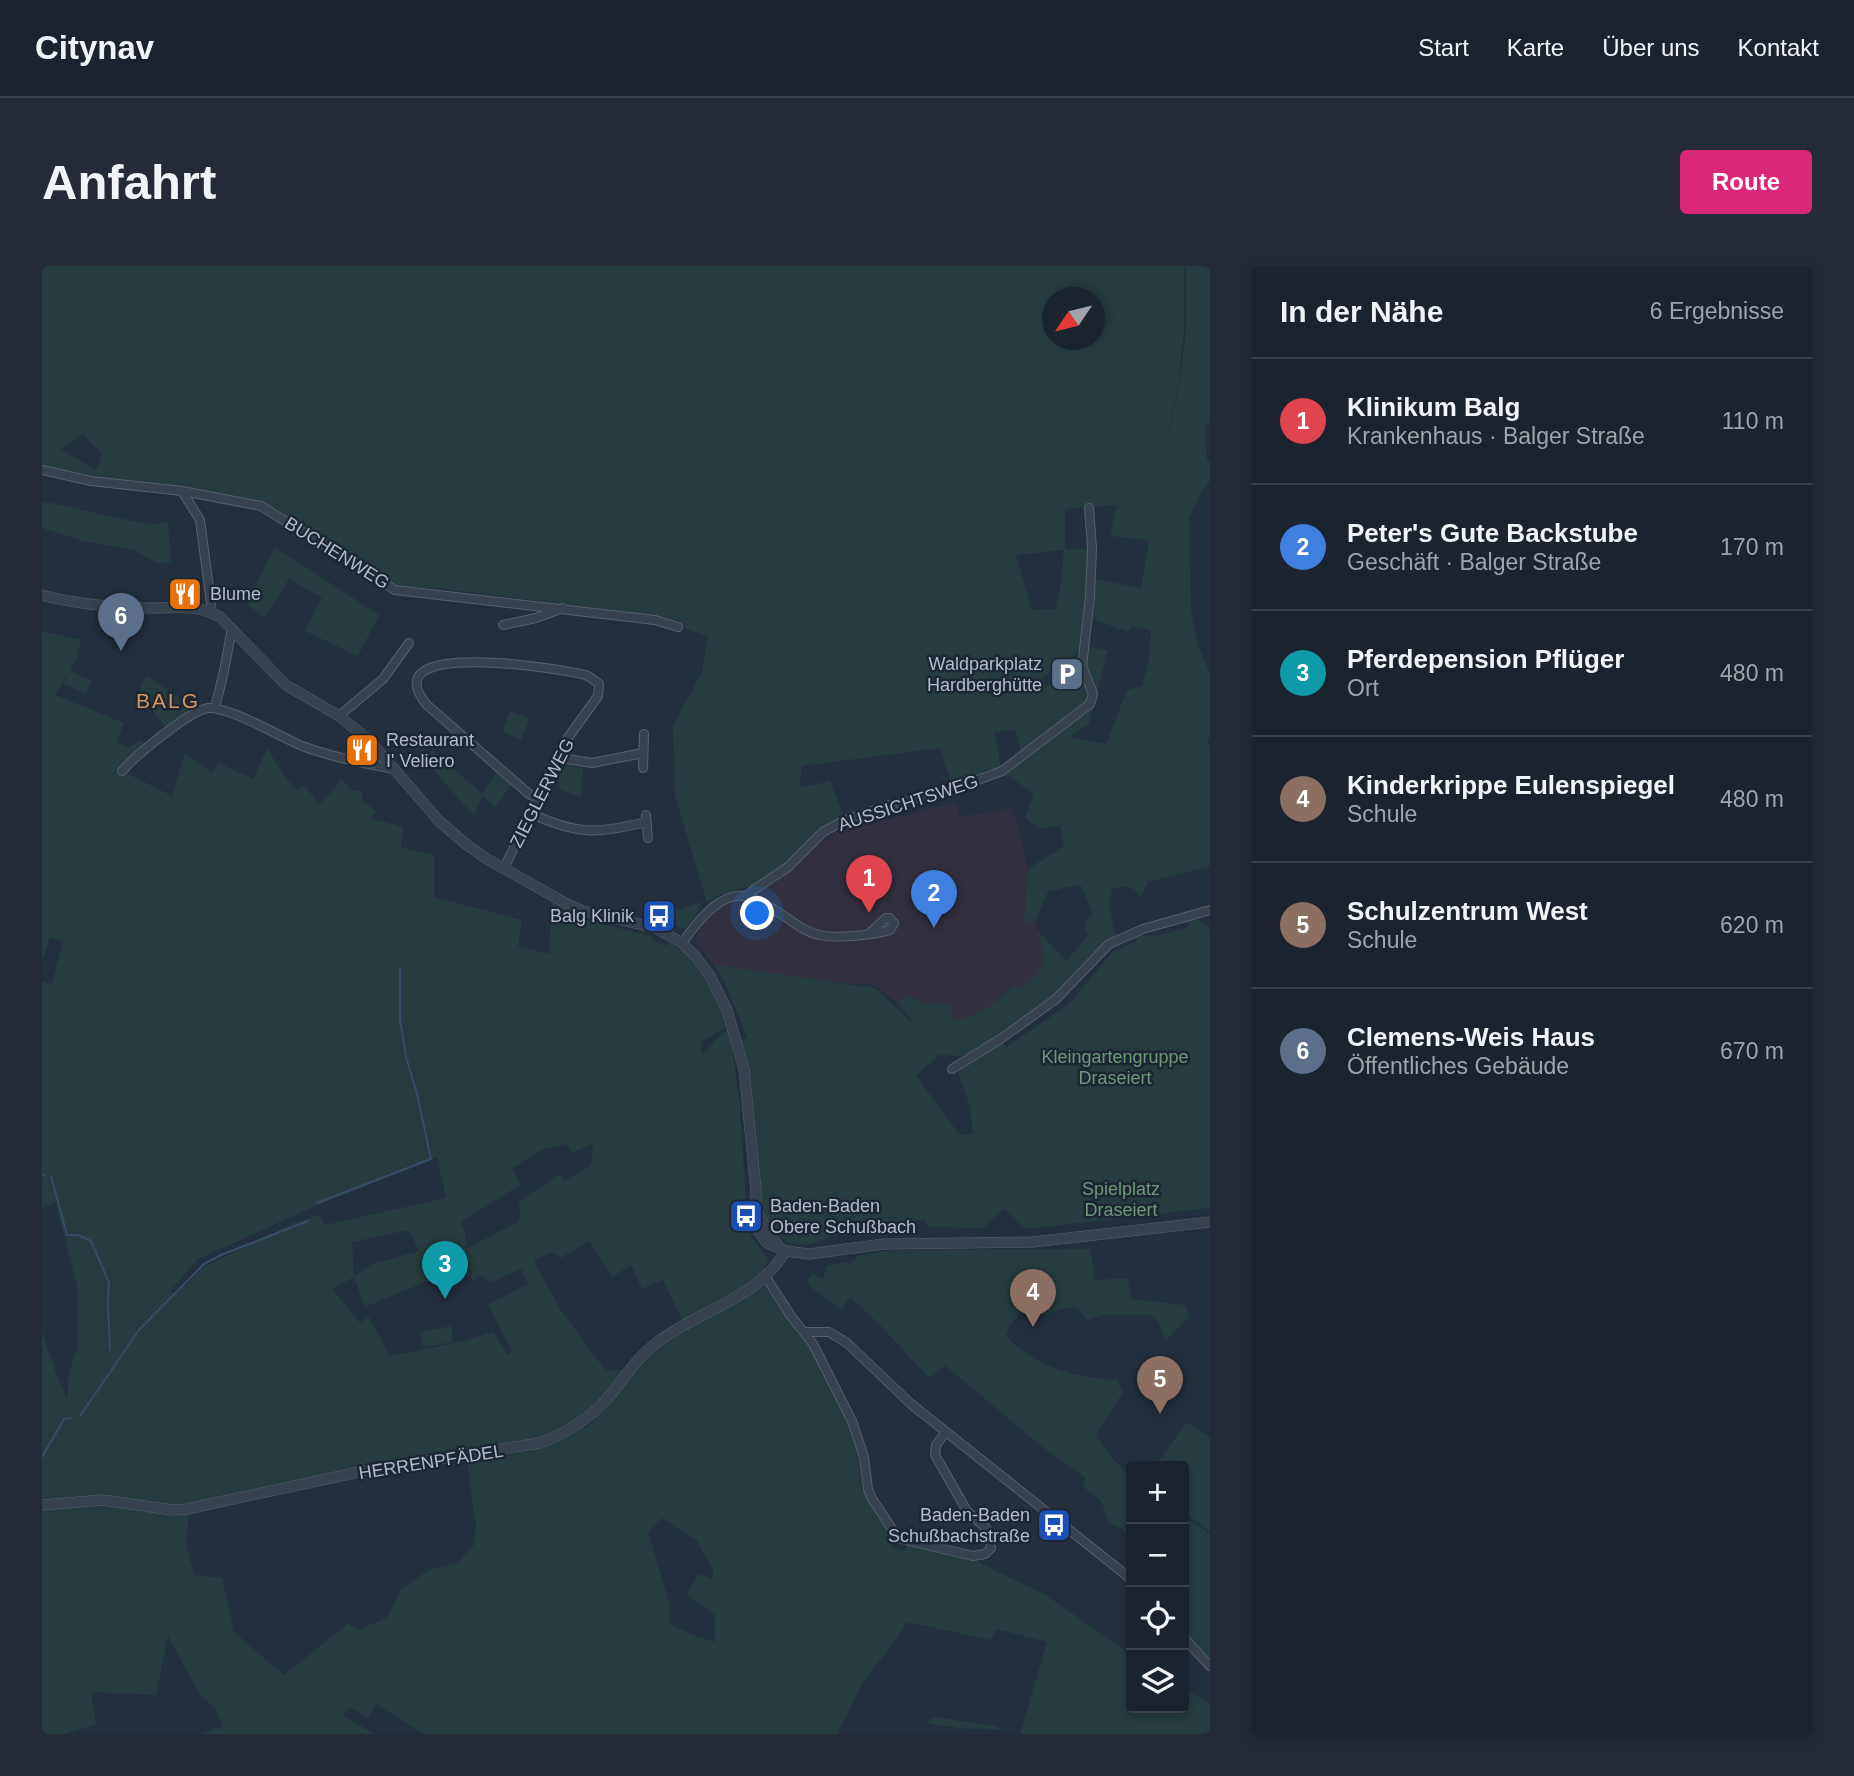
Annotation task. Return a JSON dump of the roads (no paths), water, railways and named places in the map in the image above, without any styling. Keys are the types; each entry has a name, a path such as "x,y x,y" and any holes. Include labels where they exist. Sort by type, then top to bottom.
{"street":[{"name":"BUCHENWEG","path":"42,470 91,481 182,491 261,506 395,590 655,620 678,627"},
{"path":"182,491 200,520 210,611"},
{"name":"AUSSICHTSWEG","path":"682,943 707,911 722,902 748,897 752,891 788,867 823,832 845,820 890,805 965,786 1002,771 1090,704 1093,694 1082,666 1090,597 1089,509"},
{"path":"42,595 67,601 142,608 187,606 210,611 232,628 286,685 339,716 369,740 452,833 504,869 583,911 653,927 682,943 710,976 734,1029 744,1069 754,1165 756,1223 763,1239 772,1246 809,1254 910,1242 1033,1242 1210,1222"},
{"path":"503,625 536,618 563,608"},
{"path":"215,708 232,628"},
{"path":"339,716 383,679 409,643"},
{"name":"ZIEGLERWEG","path":"504,869 558,755 598,696 600,687 587,676 501,662 436,665 425,670 418,680 418,692 427,705 529,794 537,798"},
{"path":"122,771 138,755 205,708 215,708 303,746 395,769"},
{"path":"643,768 644,734"},
{"path":"558,755 592,763 643,753"},
{"path":"530,813 556,825 577,830 608,831 646,818 648,838"},
{"path":"748,897 820,936 870,933"},
{"path":"952,1069 1002,1038 1056,999 1109,944 1143,929 1210,910"},
{"name":"HERRENPFÄDEL","path":"42,1505 102,1500 173,1510 187,1509 373,1469 540,1443 564,1434 592,1414 610,1396 643,1353 659,1341 746,1293 778,1265 783,1250"},
{"path":"765,1276 790,1316 806,1332 852,1421 864,1457 868,1489 886,1522 901,1539 973,1556 985,1554 991,1548 987,1529 967,1511 935,1455 943,1430"},
{"path":"806,1332 829,1332 847,1343 911,1404 1126,1575"},
{"path":"1189,1643 1210,1666"}],"waterway":[{"path":"317,1203 431,1159 406,1057 400,1019 400,968"},
{"path":"51,1176 67,1235 78,1235 91,1241 109,1283 110,1350"},
{"path":"80,1416 139,1330 204,1264 308,1221"},
{"path":"42,1457 64,1419 71,1418"}],"place":[{"name":"Blume","path":"185,594"},
{"name":"Clemens-Weis Haus","path":"121,651"},
{"name":"Waldparkplatz Hardberghütte","path":"1067,674"},
{"name":"Restaurant I' Veliero","path":"362,750"},
{"name":"Klinikum Balg","path":"869,913"},
{"name":"Balg Klinik","path":"659,916"},
{"name":"Peter's Gute Backstube","path":"934,928"},
{"name":"Baden-Baden Obere Schußbach","path":"746,1216"},
{"name":"Pferdepension Pflüger","path":"445,1299"},
{"name":"Kinderkrippe Eulenspiegel","path":"1033,1327"},
{"name":"Schulzentrum West","path":"1160,1414"},
{"name":"Baden-Baden Schußbachstraße","path":"1054,1525"}],"district":[{"name":"BALG","path":"168,700"}],"park label":[{"name":"Kleingartengruppe Draseiert","path":"1115,1067"},
{"name":"Spielplatz Draseiert","path":"1121,1199"}]}
